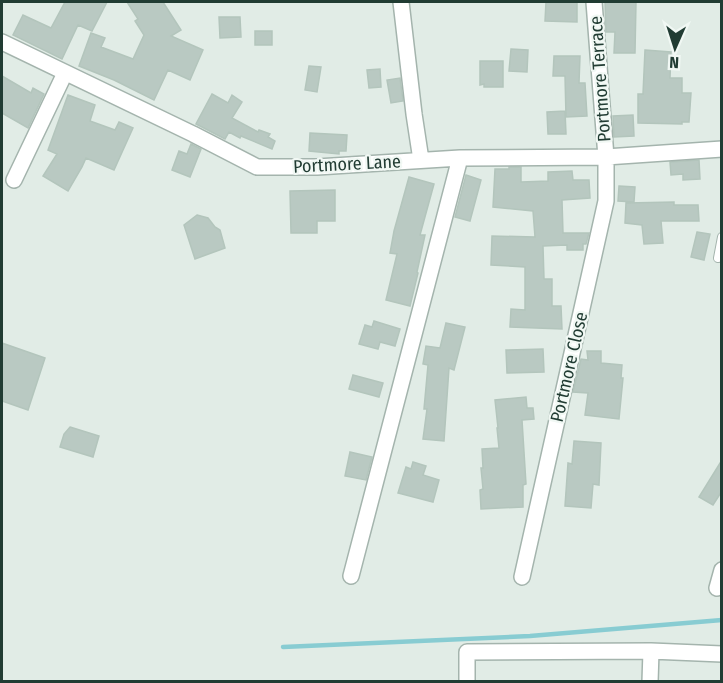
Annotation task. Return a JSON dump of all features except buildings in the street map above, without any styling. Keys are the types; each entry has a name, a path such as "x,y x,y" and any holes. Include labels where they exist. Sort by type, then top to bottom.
{"street":[{"path":"401,2 421,160"},
{"name":"Portmore Terrace","path":"594,2 606,157"},
{"name":"Portmore Lane","path":"2,42 193,134 257,168 317,167 460,158 606,157 722,149"},
{"path":"14,180 65,72"},
{"name":"Portmore Close","path":"522,577 606,201 606,157"},
{"path":"351,576 460,158"},
{"path":"717,588 722,570"},
{"path":"650,681 651,651"},
{"path":"467,681 467,652 651,651 722,654"}],"lane":[{"path":"718,258 722,237"}],"waterway":[{"path":"283,647 530,636 722,620"}]}
